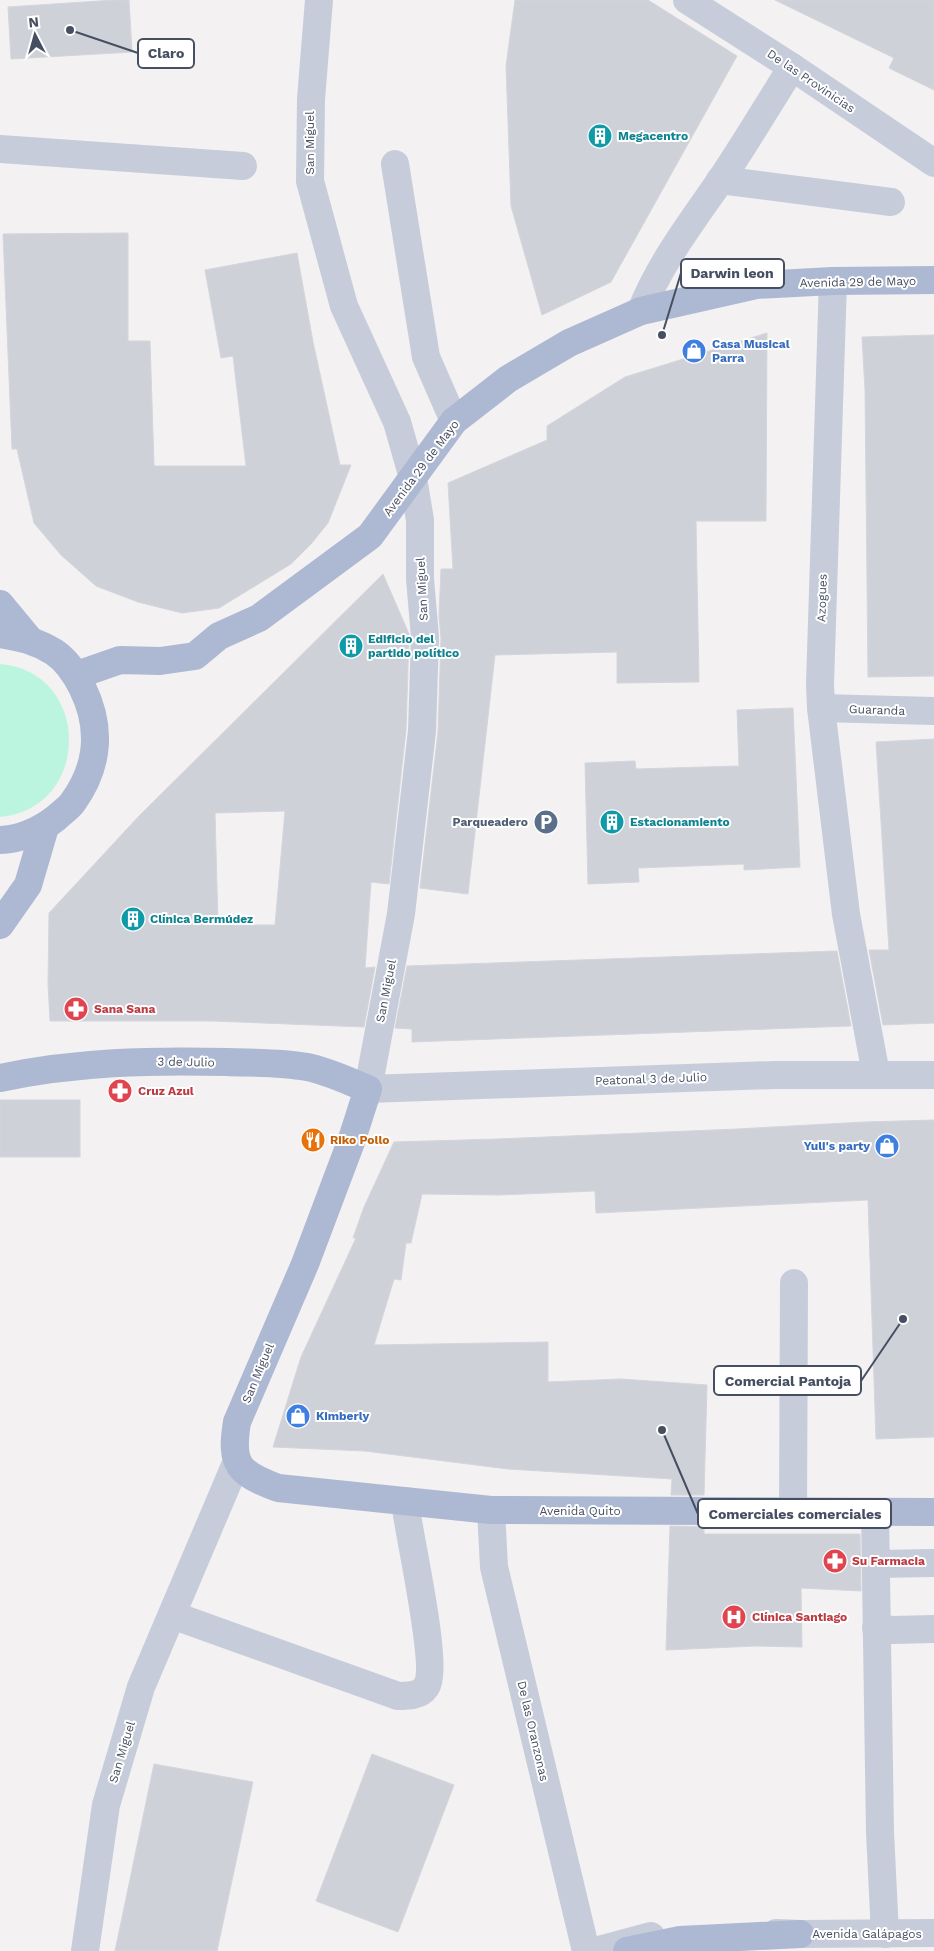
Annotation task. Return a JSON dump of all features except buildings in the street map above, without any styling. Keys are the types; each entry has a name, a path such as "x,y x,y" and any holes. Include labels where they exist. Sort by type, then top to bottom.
{"main road":[{"name":"Avenida 29 de Mayo","path":"77,675 120,660 160,661 196,656 220,636 259,618 370,536 454,421 508,379 569,343 642,312 756,286 833,281 934,280"},
{"path":"0,604 29,639"},
{"path":"0,634 29,639 56,653 77,675 92,706 96,740 90,774 72,804 45,827 10,840 0,840"},
{"path":"0,925 28,885 45,827"},
{"name":"3 de Julio","path":"0,1078 60,1067 164,1060 278,1064 308,1067 368,1089"},
{"name":"San Miguel","path":"237,1461 234,1441 237,1422 305,1264 351,1142 368,1089"},
{"name":"Avenida Quito","path":"237,1461 245,1473 278,1488 491,1510 934,1512"},
{"path":"627,1951 680,1940 800,1934"}],"street":[{"name":"San Miguel","path":"319,0 310,99 310,181 344,306 397,422 412,478 420,520 420,579 425,637 422,731 401,914 368,1089"},
{"name":"De las Provinicias","path":"687,0 934,163"},
{"path":"642,312 649,293 674,247 720,180 792,68"},
{"path":"0,149 244,166"},
{"path":"395,164 426,357 454,421"},
{"path":"720,180 891,202"},
{"name":"Azogues","path":"833,281 820,684 821,708 846,914 876,1074"},
{"name":"Guaranda","path":"821,708 934,711"},
{"name":"Peatonal 3 de Julio","path":"368,1089 724,1076 934,1075"},
{"path":"793,1512 794,1283"},
{"name":"San Miguel","path":"85,1951 106,1805 142,1687 237,1461"},
{"path":"172,1615 398,1696 414,1696 426,1688 430,1677 427,1632 404,1502"},
{"name":"De las Oranzonas","path":"491,1510 494,1567 586,1951"},
{"path":"874,1512 880,1832 885,1934"},
{"path":"875,1564 934,1564"},
{"path":"876,1628 892,1630 934,1629"},
{"name":"Avenida Galápagos","path":"595,1951 641,1938 718,1929 800,1934 934,1933"},
{"name":"Avenida Galápagos","path":"676,1951 719,1948 800,1934"}],"green space":[{"path":"0,664 30,672 51,690 65,713 69,740 65,766 52,790 30,808 0,817"}],"place":[{"name":"Claro","path":"70,30"},
{"name":"Megacentro","path":"600,136"},
{"name":"Darwin leon","path":"662,335"},
{"name":"Casa Musical Parra","path":"694,351"},
{"name":"Edificio del partido político","path":"351,646"},
{"name":"Parqueadero","path":"546,822"},
{"name":"Estacionamiento","path":"612,822"},
{"name":"Clínica Bermúdez","path":"133,919"},
{"name":"Sana Sana","path":"76,1009"},
{"name":"Cruz Azul","path":"120,1091"},
{"name":"Riko Pollo","path":"313,1140"},
{"name":"Yuli's party","path":"887,1146"},
{"name":"Comercial Pantoja","path":"903,1319"},
{"name":"Kimberly","path":"298,1416"},
{"name":"Comerciales comerciales","path":"662,1430"},
{"name":"Su Farmacia","path":"835,1561"},
{"name":"Clínica Santiago","path":"734,1617"}]}
